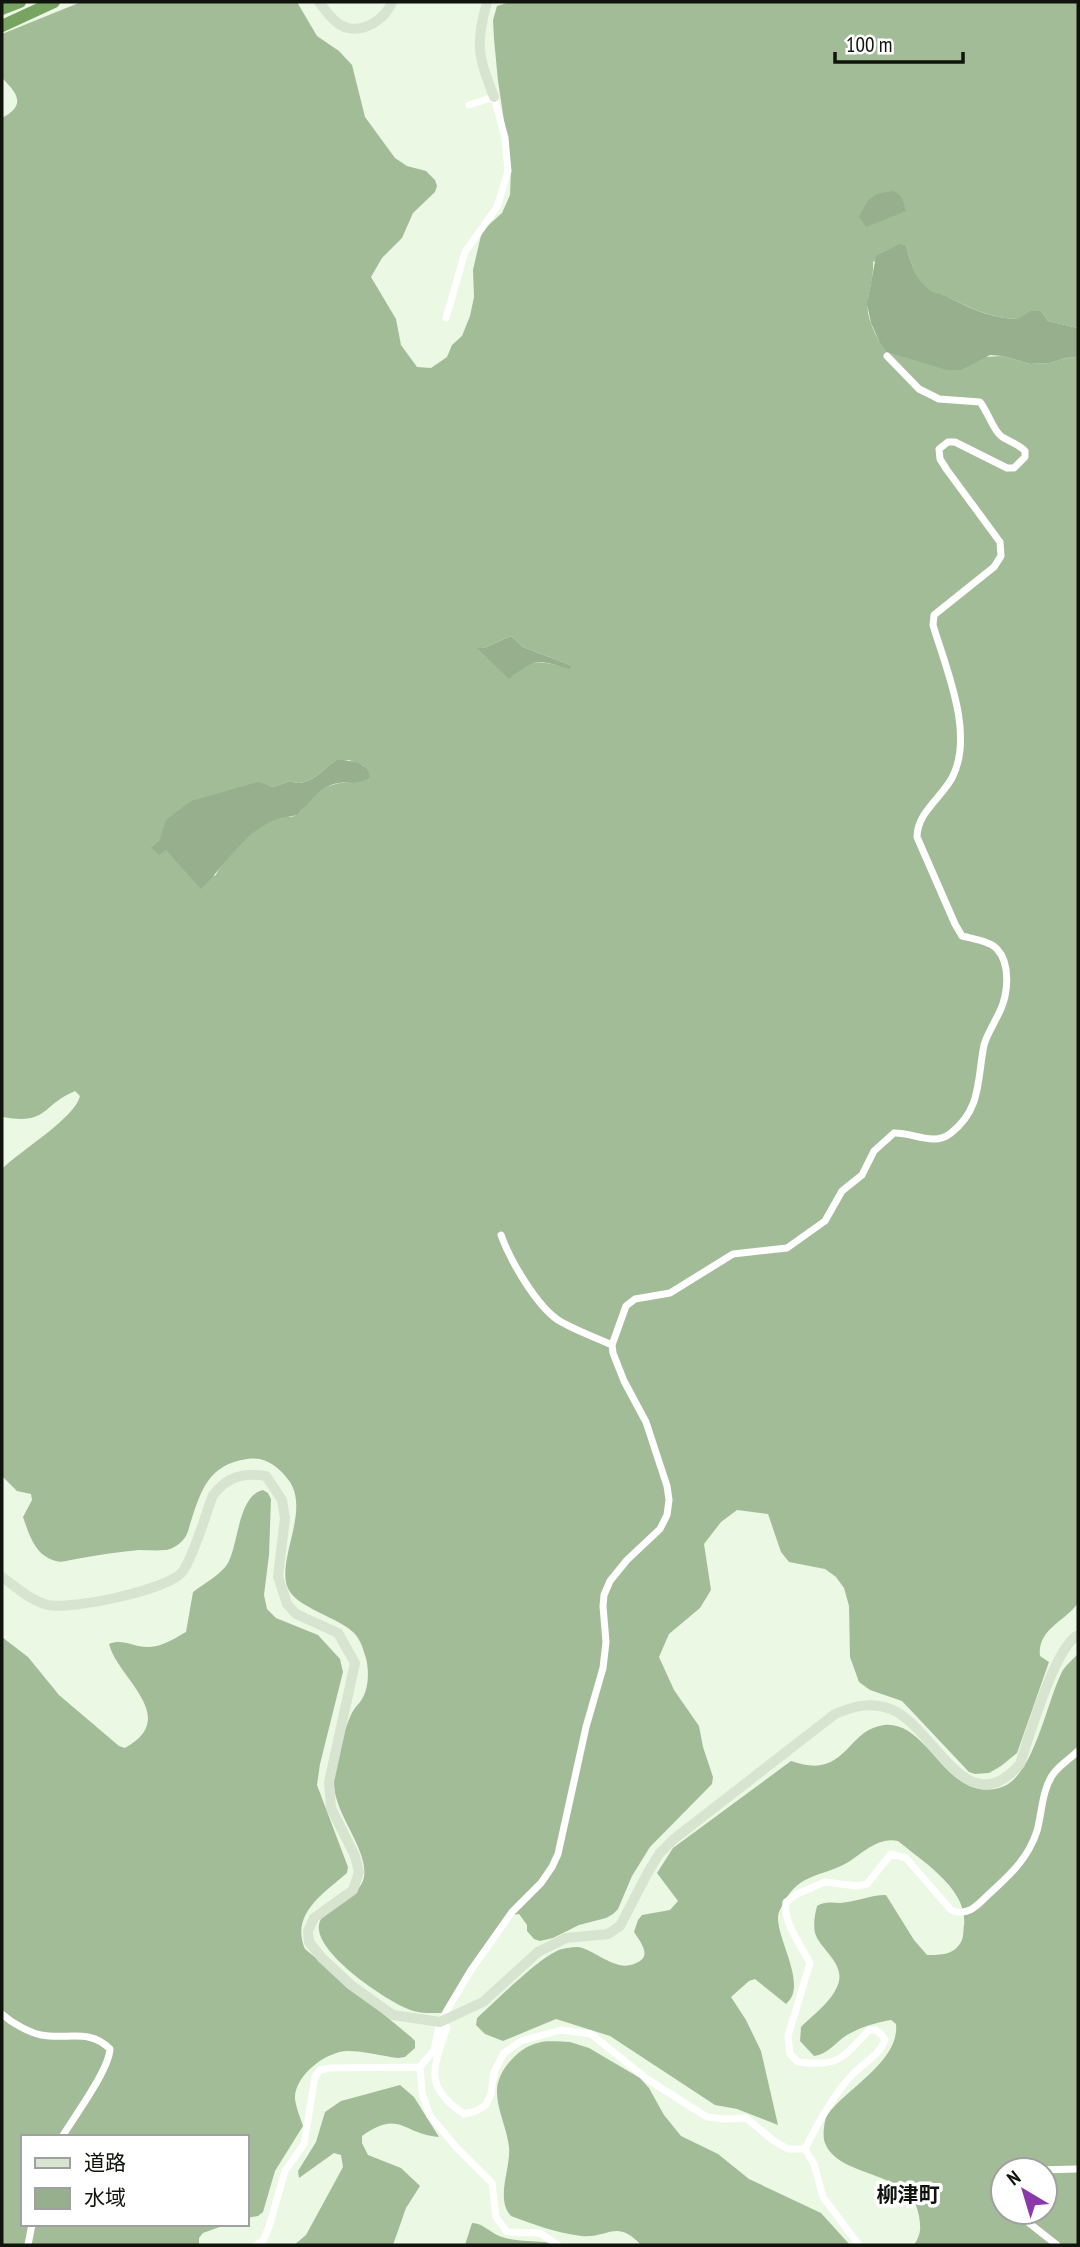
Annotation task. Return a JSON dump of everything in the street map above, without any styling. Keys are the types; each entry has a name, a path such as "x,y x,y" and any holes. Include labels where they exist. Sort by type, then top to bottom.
{"highway":[{"path":"2,9 20,2"},
{"path":"2,26 54,2"}],"street":[{"path":"319,2 333,19 348,28 372,24 388,12 392,2"},
{"path":"446,318 465,251 497,207 508,171 505,138 480,60 479,30 487,2"},
{"path":"469,105 494,97"},
{"path":"558,2245 540,2233 507,2232 496,2217 492,2183 430,2116 422,2092 420,2067 434,2050 440,2022 494,1936 552,1867 558,1854 586,1727 603,1668 606,1642 604,1595 610,1581 627,1560 653,1537 667,1515 669,1500 664,1477 646,1422 624,1381 612,1345 626,1306 635,1299 670,1293 733,1254 784,1249 825,1221 842,1191 862,1175 874,1152 894,1133 906,1132 929,1139 950,1134 975,1103 985,1043 1002,1008 1006,990 1004,960 990,944 962,936 917,837 917,828 921,818 952,778 959,762 962,741 957,709 933,625 934,615 994,566 1001,556 1000,542 947,470 940,459 939,449 948,442 955,442 1007,468 1014,468 1025,457 1026,451 1001,437 980,402 939,398 919,389 887,356"},
{"path":"501,1235 510,1259 549,1312 558,1320 612,1345"},
{"path":"2,1577 30,1597 49,1605 69,1605 148,1591 168,1583 182,1572 213,1494 221,1484 240,1474 266,1476 282,1500 284,1509 278,1576 286,1604 296,1614 338,1633 355,1663 329,1782 331,1808 355,1856 359,1872 354,1890 314,1918 308,1931 309,1942 351,1985 393,2015 440,2022 447,2026 433,2069 438,2088 449,2104 464,2114 486,2105 491,2094 494,2072 504,2053 521,2040 561,2031 591,2034 647,2078 707,2117 746,2118 788,2149 805,2149"},
{"path":"440,2022 483,2002 538,1952 566,1938 608,1934 620,1926 659,1854 674,1839 835,1714 857,1705 892,1710 910,1720 970,1782 987,1786 1010,1776 1020,1764 1055,1666 1064,1650 1078,1635"},
{"path":"805,2149 819,2120 834,2099 852,2075 881,2050 884,2040 883,2035 876,2030 869,2031 841,2060 798,2062 790,2054 788,2036 810,1963 796,1940 785,1909 786,1902 825,1882 856,1886 867,1884 891,1854 906,1858 951,1910 965,1913 1014,1871 1027,1855 1036,1833 1048,1785 1054,1773 1078,1751"},
{"path":"2,2014 10,2021 40,2035 88,2036 101,2039 110,2049 110,2057 104,2071 63,2135"},
{"path":"256,2245 263,2241 269,2227 285,2171 304,2144 315,2077 320,2070 420,2067"},
{"path":"805,2149 814,2164 823,2197 859,2245"},
{"path":"1059,2169 1078,2169"},
{"path":"28,2245 32,2226"},
{"path":"1033,2226 1057,2245"}],"shaded area":[{"path":"81,2 297,2 317,36 339,51 352,65 365,117 395,158 407,166 426,171 435,180 435,192 413,213 402,238 382,258 371,277 396,319 401,345 417,367 431,368 447,357 452,345 462,336 474,297 473,270 482,231 502,213 510,195 511,168 494,39 493,20 497,6 510,2 1078,2 1078,328 1048,321 1041,311 1029,311 1019,319 992,315 930,291 915,272 906,246 873,262 868,312 879,341 983,357 1003,356 1030,364 1050,363 1069,357 1078,358 1078,1603 1043,1639 1040,1656 1049,1662 1017,1753 989,1773 975,1774 969,1772 902,1701 870,1690 859,1682 850,1657 849,1606 844,1588 836,1577 825,1569 789,1562 781,1552 768,1514 737,1510 721,1522 704,1544 711,1590 700,1608 669,1634 659,1657 674,1690 699,1726 713,1777 712,1784 650,1847 613,1914 540,1941 527,1931 527,1925 519,1914 511,1915 444,2013 412,2011 367,1985 337,1959 325,1945 319,1932 320,1921 324,1915 357,1890 364,1877 361,1854 334,1790 334,1777 347,1725 366,1690 368,1668 363,1648 355,1634 339,1622 298,1600 287,1586 286,1562 296,1507 295,1494 286,1477 277,1467 260,1459 234,1462 215,1473 209,1480 182,1542 167,1550 139,1550 61,1562 43,1554 31,1537 23,1517 32,1500 31,1494 17,1491 2,1476 2,1169 58,1124 76,1105 80,1096 75,1091 37,1116 17,1119 2,1117 2,118 15,108 17,99 2,78 2,34","holes":["511,636 523,647 570,665 567,669 545,663 531,663 513,676 478,648","336,760 349,760 364,766 357,782 327,787 312,797 297,815 283,816 264,825 235,849 215,876 166,850 152,846 260,784 273,787 290,781 309,781"]},
{"path":"263,1490 271,1499 264,1595 267,1609 276,1618 318,1635 340,1659 343,1672 317,1785 348,1867 347,1873 312,1905 306,1915 302,1925 305,1949 411,2037 415,2041 415,2048 405,2057 398,2058 360,2052 339,2052 313,2066 296,2090 295,2099 303,2126 275,2171 263,2212 258,2216 248,2218 248,2135 21,2135 21,2226 222,2226 203,2233 199,2238 199,2245 2,2245 2,1637 28,1657 59,1695 119,1746 125,1748 141,1736 147,1724 147,1711 109,1644 119,1642 154,1647 186,1632 193,1592 217,1575 228,1563 244,1510 255,1494"},
{"path":"1078,1654 1078,2245 914,2245 920,2228 914,2201 889,2181 843,2162 831,2153 824,2140 828,2114 881,2062 890,2050 896,2024 891,2020 863,2028 814,2056 800,2041 801,2027 829,2000 839,1981 838,1968 815,1933 817,1906 886,1895 914,1940 927,1955 951,1952 963,1938 963,1912 951,1888 931,1867 898,1841 885,1841 873,1846 841,1866 805,1880 790,1893 778,1918 793,1975 792,1996 786,2004 755,1979 731,1997 761,2051 778,2125 737,2109 715,2105 610,2036 556,2019 503,2041 485,2034 476,2025 477,2018 518,1980 542,1960 562,1949 578,1947 624,1966 640,1961 644,1951 634,1932 638,1920 642,1915 670,1910 678,1901 657,1873 673,1848 791,1761 824,1765 835,1760 871,1729 884,1725 900,1727 913,1735 951,1773 965,1783 980,1789 999,1788 1011,1782 1030,1755 1057,1683 1068,1664"},
{"path":"549,2041 570,2042 589,2048 640,2078 681,2136 718,2154 749,2179 821,2213 850,2245 641,2245 632,2237 618,2231 581,2236 511,2216 504,2201 509,2147 498,2103 498,2082 511,2060 531,2045"},
{"path":"400,2085 414,2097 439,2137 393,2124 385,2124 362,2136 362,2143 368,2155 401,2168 420,2186 406,2208 393,2245 294,2245 306,2235 343,2167 341,2155 334,2153 299,2178 298,2171 316,2142 325,2112 341,2101"},
{"path":"472,2223 509,2239 558,2245 465,2245"}],"water":[{"path":"892,191 900,196 906,211 866,227 859,217 868,201 875,195"},
{"path":"900,244 906,246 915,272 930,291 991,315 1018,319 1029,311 1041,311 1048,321 1078,328 1078,358 1069,357 1050,363 1030,364 990,355 961,370 947,370 887,352 871,323 867,304 876,256"},
{"path":"511,636 523,647 570,665 571,668 536,662 509,679 477,648 484,648"},
{"path":"336,760 352,761 361,765 370,777 361,782 336,783 316,794 297,815 267,823 246,839 201,889 166,850 159,855 151,847 160,839 166,820 191,801 258,782 273,787 290,781 309,781"}],"district":[{"name":"柳津町","path":"908,2195"}]}
